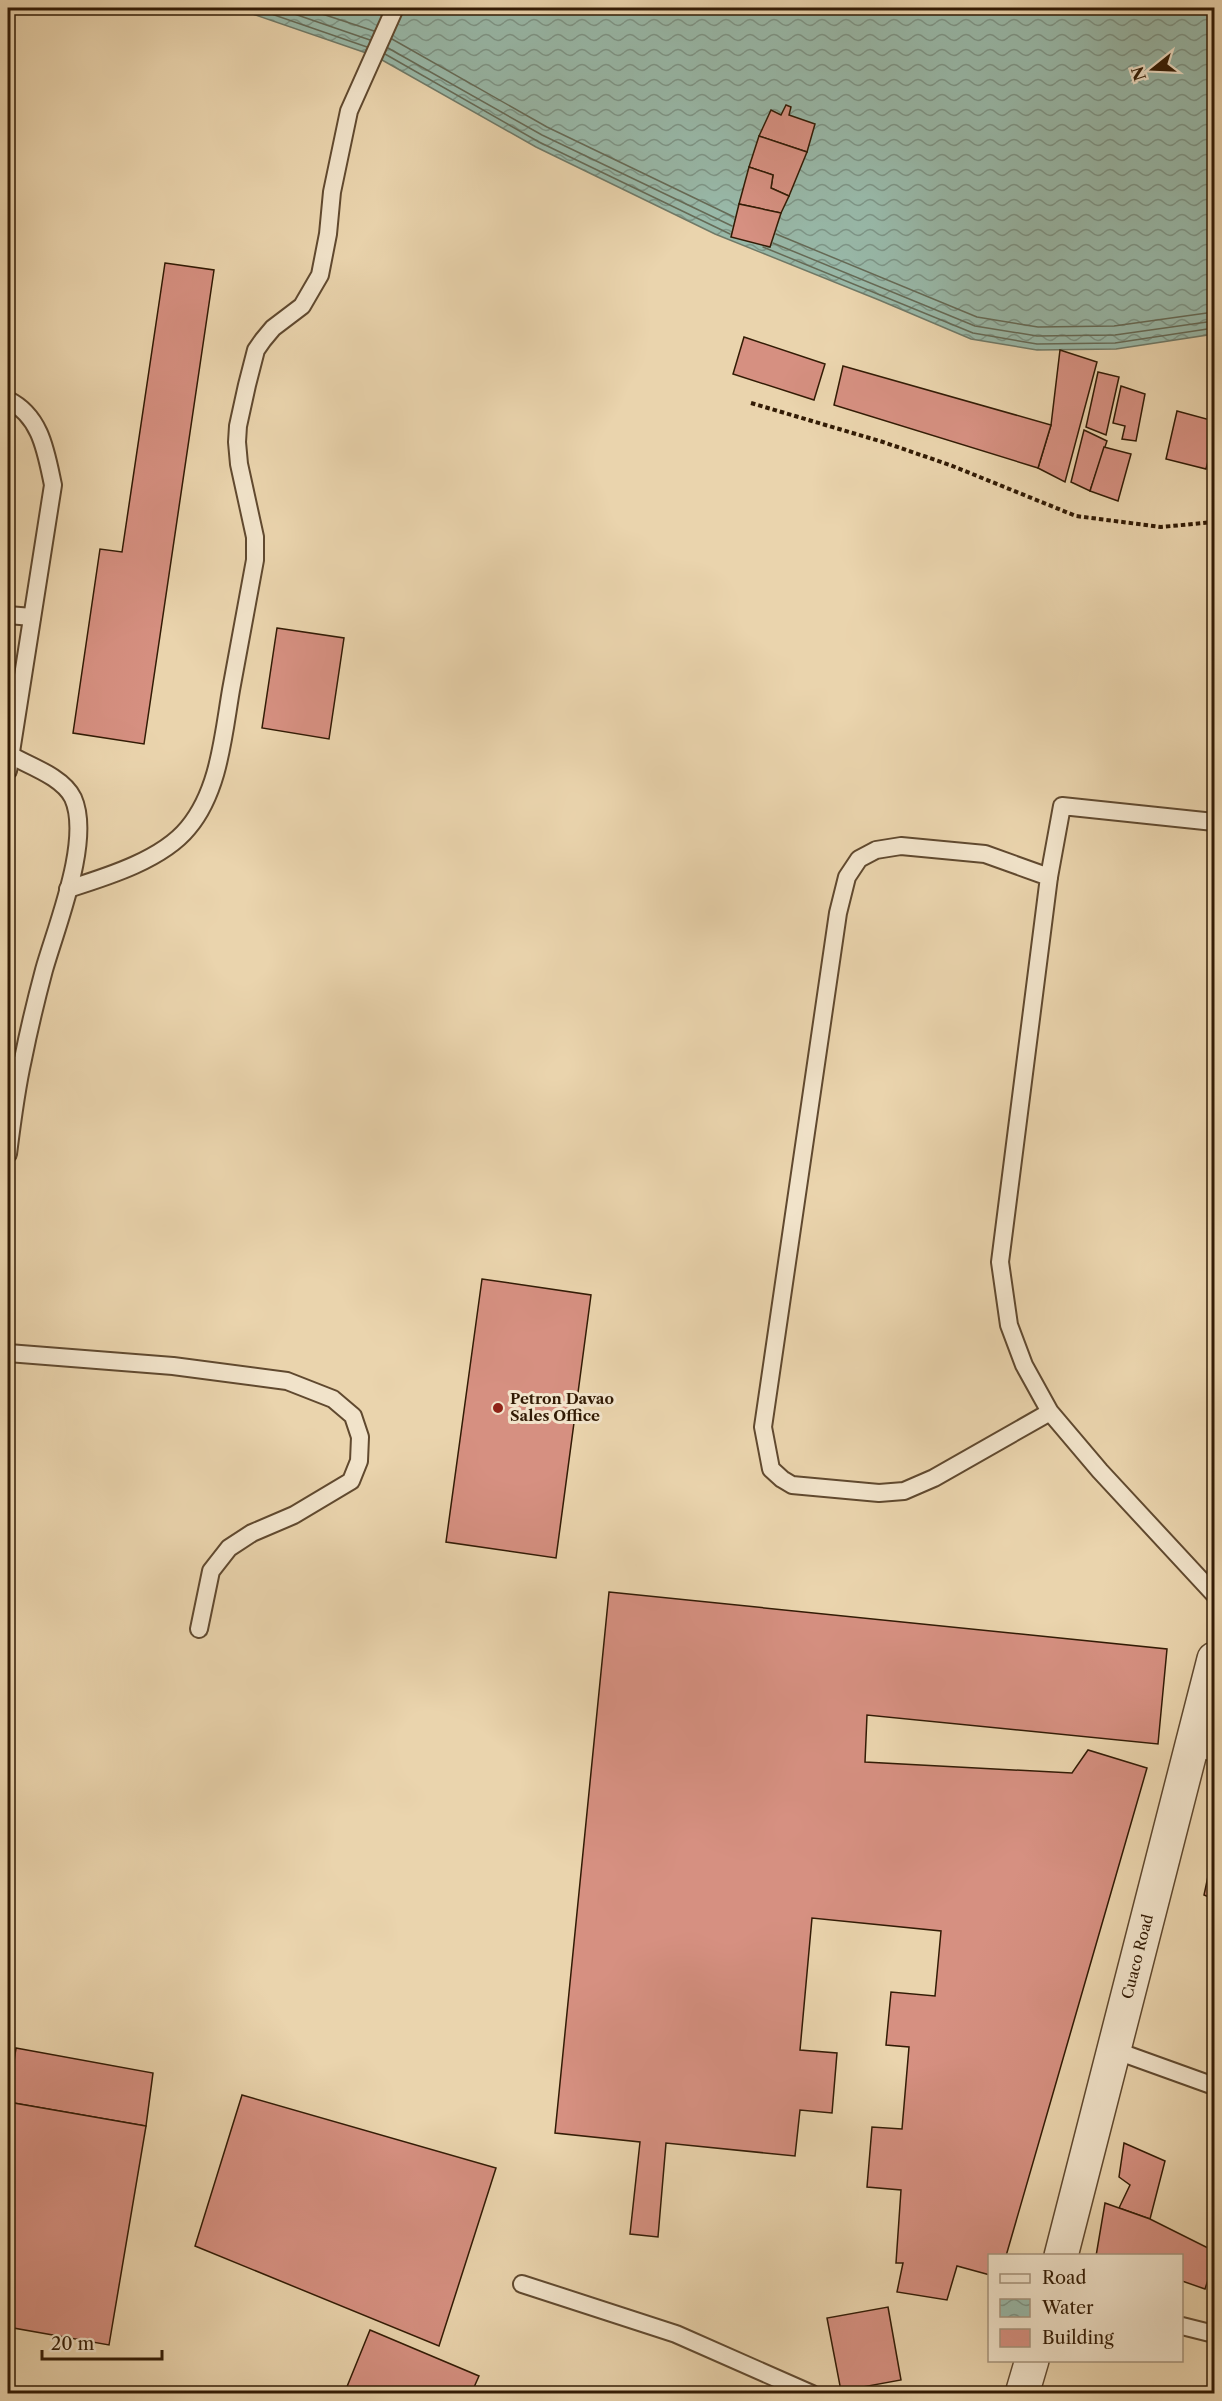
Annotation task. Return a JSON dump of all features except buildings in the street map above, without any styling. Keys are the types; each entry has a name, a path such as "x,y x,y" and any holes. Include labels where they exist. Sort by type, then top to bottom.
{"street":[{"name":"Cuaco Road","path":"1062,2254 1114,2050 1203,1749 1215,1659"},
{"path":"1022,2394 1032,2362"}],"lane":[{"path":"68,890 112,875 155,855 187,830 205,804 217,766 255,560 255,537 239,464 237,442 247,385 259,345 273,328 302,306 320,275 328,234 332,192 349,111 395,8"},
{"path":"8,399 32,420 44,443 53,484 9,763 63,785 72,796 77,810 79,832 68,890 44,971 22,1061 8,1154"},
{"path":"8,615 32,617"},
{"path":"1215,822 1062,806 1049,877 1000,1262 1009,1325 1024,1365 1050,1412 1100,1471 1215,1594"},
{"path":"1049,877 985,854 901,846 876,850 859,859 847,877 836,925 763,1427 771,1469 792,1485 879,1494 904,1491 934,1478 1050,1412"},
{"path":"8,1353 173,1366 287,1380 333,1399 353,1416 360,1437 359,1461 351,1481 294,1515 252,1533 229,1548 212,1571 200,1629"},
{"path":"1114,2050 1215,2086"},
{"path":"522,2284 676,2334 812,2394"},
{"path":"1183,2326 1215,2334"}],"path":[{"path":"751,403 883,442 950,465 1076,516 1161,527 1215,522"}],"water":[{"path":"235,8 1214,8 1214,334 1116,349 1037,350 971,339 715,234 536,147 375,56"}],"place":[{"name":"Petron Davao Sales Office","path":"498,1408"}]}
